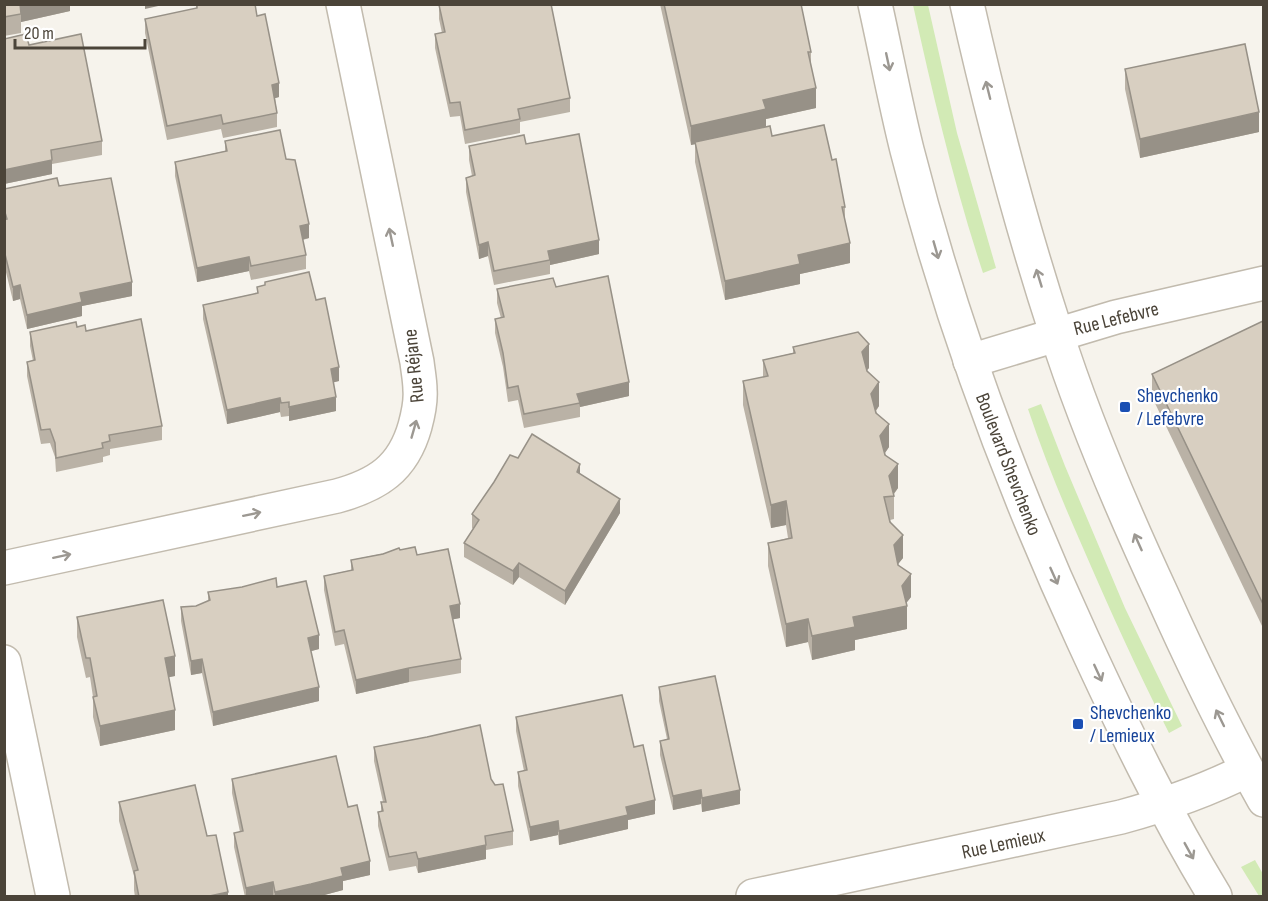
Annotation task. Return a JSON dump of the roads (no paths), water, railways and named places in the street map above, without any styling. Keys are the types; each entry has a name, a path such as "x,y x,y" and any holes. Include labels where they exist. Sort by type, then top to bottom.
{"street":[{"name":"Rue Réjane","path":"4,568 347,493 376,481 397,464 402,456 411,441 417,418 420,392 417,362 343,4"},
{"name":"Boulevard Shevchenko","path":"875,4 907,150 941,268 992,423 1050,569 1126,734 1215,897"},
{"path":"968,4 1012,184 1057,334 1085,413 1119,500 1185,645 1263,800"},
{"name":"Rue Lefebvre","path":"970,361 1116,317 1263,283"},
{"path":"4,662 53,897"},
{"name":"Rue Lemieux","path":"753,897 1100,822 1164,805 1208,789 1247,770"}],"place":[{"name":"Shevchenko / Lefebvre","path":"1125,407"},
{"name":"Shevchenko / Lemieux","path":"1078,724"}]}
